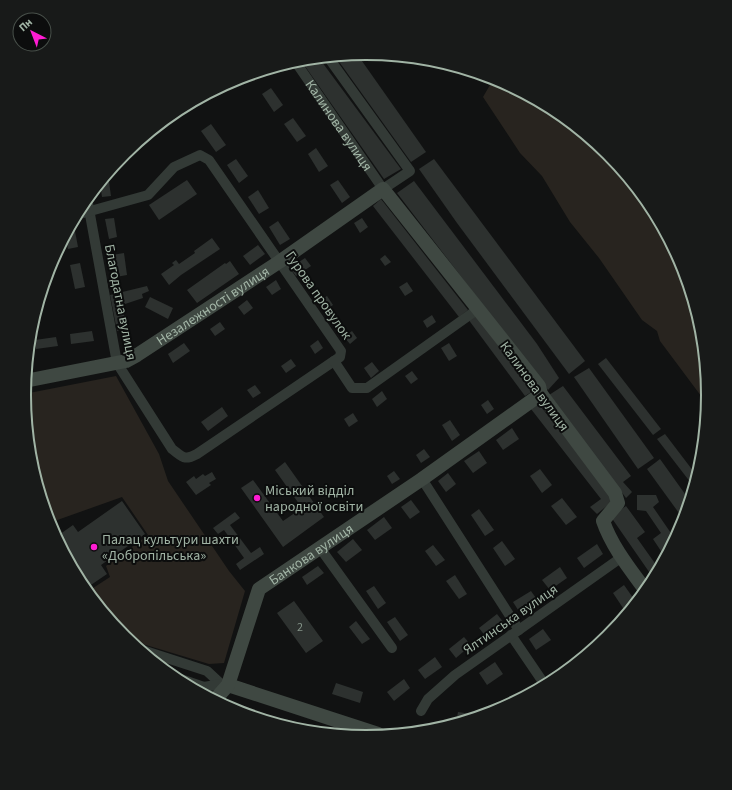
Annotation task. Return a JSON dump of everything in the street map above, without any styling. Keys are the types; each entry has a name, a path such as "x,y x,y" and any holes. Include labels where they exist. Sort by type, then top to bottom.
{"street":[{"path":"332,62 410,171 383,189"},
{"name":"Калинова вулиця","path":"299,67 383,189 539,386 541,394 615,492 618,503 603,522 606,531 622,557 642,585"},
{"name":"Гурова провулок","path":"90,212 148,195 174,167 200,155 209,160 341,352 340,357 334,361 352,388 368,388 478,309"},
{"name":"Незалежності вулиця","path":"32,380 126,361 279,262 383,189"},
{"name":"Благодатна вулиця","path":"89,206 117,363 172,449 183,458 188,459 197,454 334,361"},
{"path":"84,213 90,212"},
{"name":"Банкова вулиця","path":"219,695 259,589 422,479 541,394"},
{"path":"422,479 542,680"},
{"path":"320,548 392,648"},
{"name":"Ялтинська вулиця","path":"421,711 428,699 455,675 622,557"},
{"path":"153,653 207,671 224,684 365,730"},
{"path":"198,685 204,687 224,684"}],"shaded area":[{"path":"490,84 534,105 552,116 587,143 603,158 632,191 656,228 683,287 695,330 701,396 660,341 657,331 642,320 599,258 570,222 542,176 520,153 483,97"},
{"path":"116,376 159,454 168,481 229,571 245,591 224,663 209,664 141,644 114,616 92,588 110,577 106,566 148,535 122,497 56,521 42,482 37,460 32,417 31,393"}],"building":[{"path":"361,60 426,152 411,162 339,61"},
{"path":"323,63 401,169 384,179 305,65"},
{"path":"271,88 283,105 274,112 262,94"},
{"path":"293,118 306,136 297,142 284,124"},
{"path":"211,124 226,145 216,152 201,131"},
{"path":"316,148 328,166 319,172 308,154"},
{"path":"236,159 248,176 239,183 227,165"},
{"path":"434,159 585,361 569,374 457,223 419,169"},
{"path":"109,180 111,196 102,197 101,190"},
{"path":"187,180 197,194 159,220 149,205"},
{"path":"338,180 350,197 342,203 330,185"},
{"path":"414,181 537,344 559,378 548,390 397,193"},
{"path":"258,190 269,208 259,214 248,197"},
{"path":"381,199 468,310 459,317 373,206"},
{"path":"114,218 117,237 109,239 105,219"},
{"path":"362,218 368,227 360,233 354,223"},
{"path":"278,221 290,239 280,245 269,227"},
{"path":"75,230 78,247 68,249 67,245"},
{"path":"212,238 220,249 181,275 169,285 161,274 174,265 172,263 176,260 179,264 195,253 194,251"},
{"path":"258,245 265,254 250,265 243,256"},
{"path":"124,253 127,275 116,277 112,255"},
{"path":"385,255 391,262 385,266 380,259"},
{"path":"305,258 311,266 296,276 290,268"},
{"path":"230,261 239,274 197,303 187,290"},
{"path":"80,263 85,287 75,289 70,265"},
{"path":"276,280 281,289 272,295 266,287"},
{"path":"407,282 413,291 405,296 399,287"},
{"path":"147,286 149,291 142,294 143,298 122,305 127,328 117,331 110,295"},
{"path":"327,296 333,305 324,311 318,302"},
{"path":"150,297 173,308 168,319 145,307"},
{"path":"247,300 253,308 244,315 238,307"},
{"path":"477,314 536,389 525,396 468,319"},
{"path":"432,315 436,322 427,328 423,321"},
{"path":"220,322 225,329 215,336 210,329"},
{"path":"92,331 94,341 71,344 70,334"},
{"path":"352,331 357,338 350,344 344,337"},
{"path":"56,337 58,346 36,349 36,340"},
{"path":"318,340 323,348 315,354 310,346"},
{"path":"184,343 190,351 173,363 168,354"},
{"path":"449,343 457,356 449,361 441,348"},
{"path":"606,358 661,429 653,435 598,364"},
{"path":"291,359 296,366 286,373 281,366"},
{"path":"372,362 379,371 371,378 364,368"},
{"path":"589,368 654,458 638,469 574,377"},
{"path":"412,371 418,379 411,384 405,376"},
{"path":"255,385 261,393 253,398 247,390"},
{"path":"563,386 631,476 623,482 632,492 626,498 549,395"},
{"path":"382,391 387,399 377,407 372,399"},
{"path":"488,400 494,409 487,414 481,405"},
{"path":"538,403 614,500 597,514 590,507 601,499 531,409"},
{"path":"222,407 228,416 208,431 201,422"},
{"path":"353,413 358,421 349,427 344,419"},
{"path":"450,420 460,435 452,441 442,425"},
{"path":"512,428 519,439 503,450 496,440"},
{"path":"665,434 693,470 690,482 657,439"},
{"path":"424,449 430,457 421,463 416,455"},
{"path":"479,451 487,463 473,473 464,461"},
{"path":"660,459 686,495 679,513 647,469"},
{"name":"Міський відділ народної освіти","path":"285,462 324,517 283,547 241,488 253,480 283,521 302,508 275,470"},
{"path":"540,469 552,485 542,493 530,476"},
{"path":"394,471 400,479 392,484 387,476"},
{"path":"212,472 216,479 209,483 211,485 196,495 186,482 194,476 196,479 203,474 205,476"},
{"path":"448,473 456,484 446,492 438,481"},
{"path":"637,495 656,495 659,502 653,507 671,533 662,552 653,539 661,533 646,511 637,510"},
{"path":"562,498 577,517 566,525 551,506"},
{"path":"411,500 420,512 410,519 401,507"},
{"name":"Палац культури шахти «Добропільська»","path":"122,501 145,534 101,565 107,574 90,585 76,562 62,533 73,525 78,532"},
{"path":"626,506 645,532 637,538 655,564 650,573 611,517"},
{"path":"479,509 494,530 485,536 471,515"},
{"path":"235,512 240,518 230,525 251,553 260,547 264,554 240,570 236,564 244,558 224,530 218,534 213,528"},
{"path":"384,517 392,528 375,540 367,530"},
{"path":"353,539 362,550 346,562 337,552"},
{"path":"502,541 515,559 505,566 493,548"},
{"path":"597,544 603,554 584,568 577,558"},
{"path":"433,545 445,560 436,566 425,551"},
{"path":"318,566 324,573 307,585 302,577"},
{"path":"560,567 567,578 550,590 542,580"},
{"path":"455,575 467,594 459,599 446,581"},
{"path":"624,585 633,598 624,609 613,593"},
{"path":"374,586 386,603 378,609 366,591"},
{"path":"531,591 538,601 520,613 513,602"},
{"path":"294,601 323,641 306,653 277,613"},
{"path":"497,614 504,623 486,637 479,628"},
{"path":"395,617 408,635 400,641 387,622"},
{"path":"356,621 370,639 362,644 349,627"},
{"path":"543,629 551,640 536,650 529,639"},
{"path":"464,637 471,645 456,658 449,649"},
{"path":"435,657 442,667 425,679 418,670"},
{"path":"495,662 503,674 487,685 479,673"},
{"path":"404,679 410,688 394,701 387,692"},
{"path":"336,683 363,692 360,703 332,694"},
{"path":"458,712 469,714 457,718"}],"place":[{"name":"Міський відділ народної освіти","path":"257,498"},
{"name":"Палац культури шахти «Добропільська»","path":"94,547"}]}
